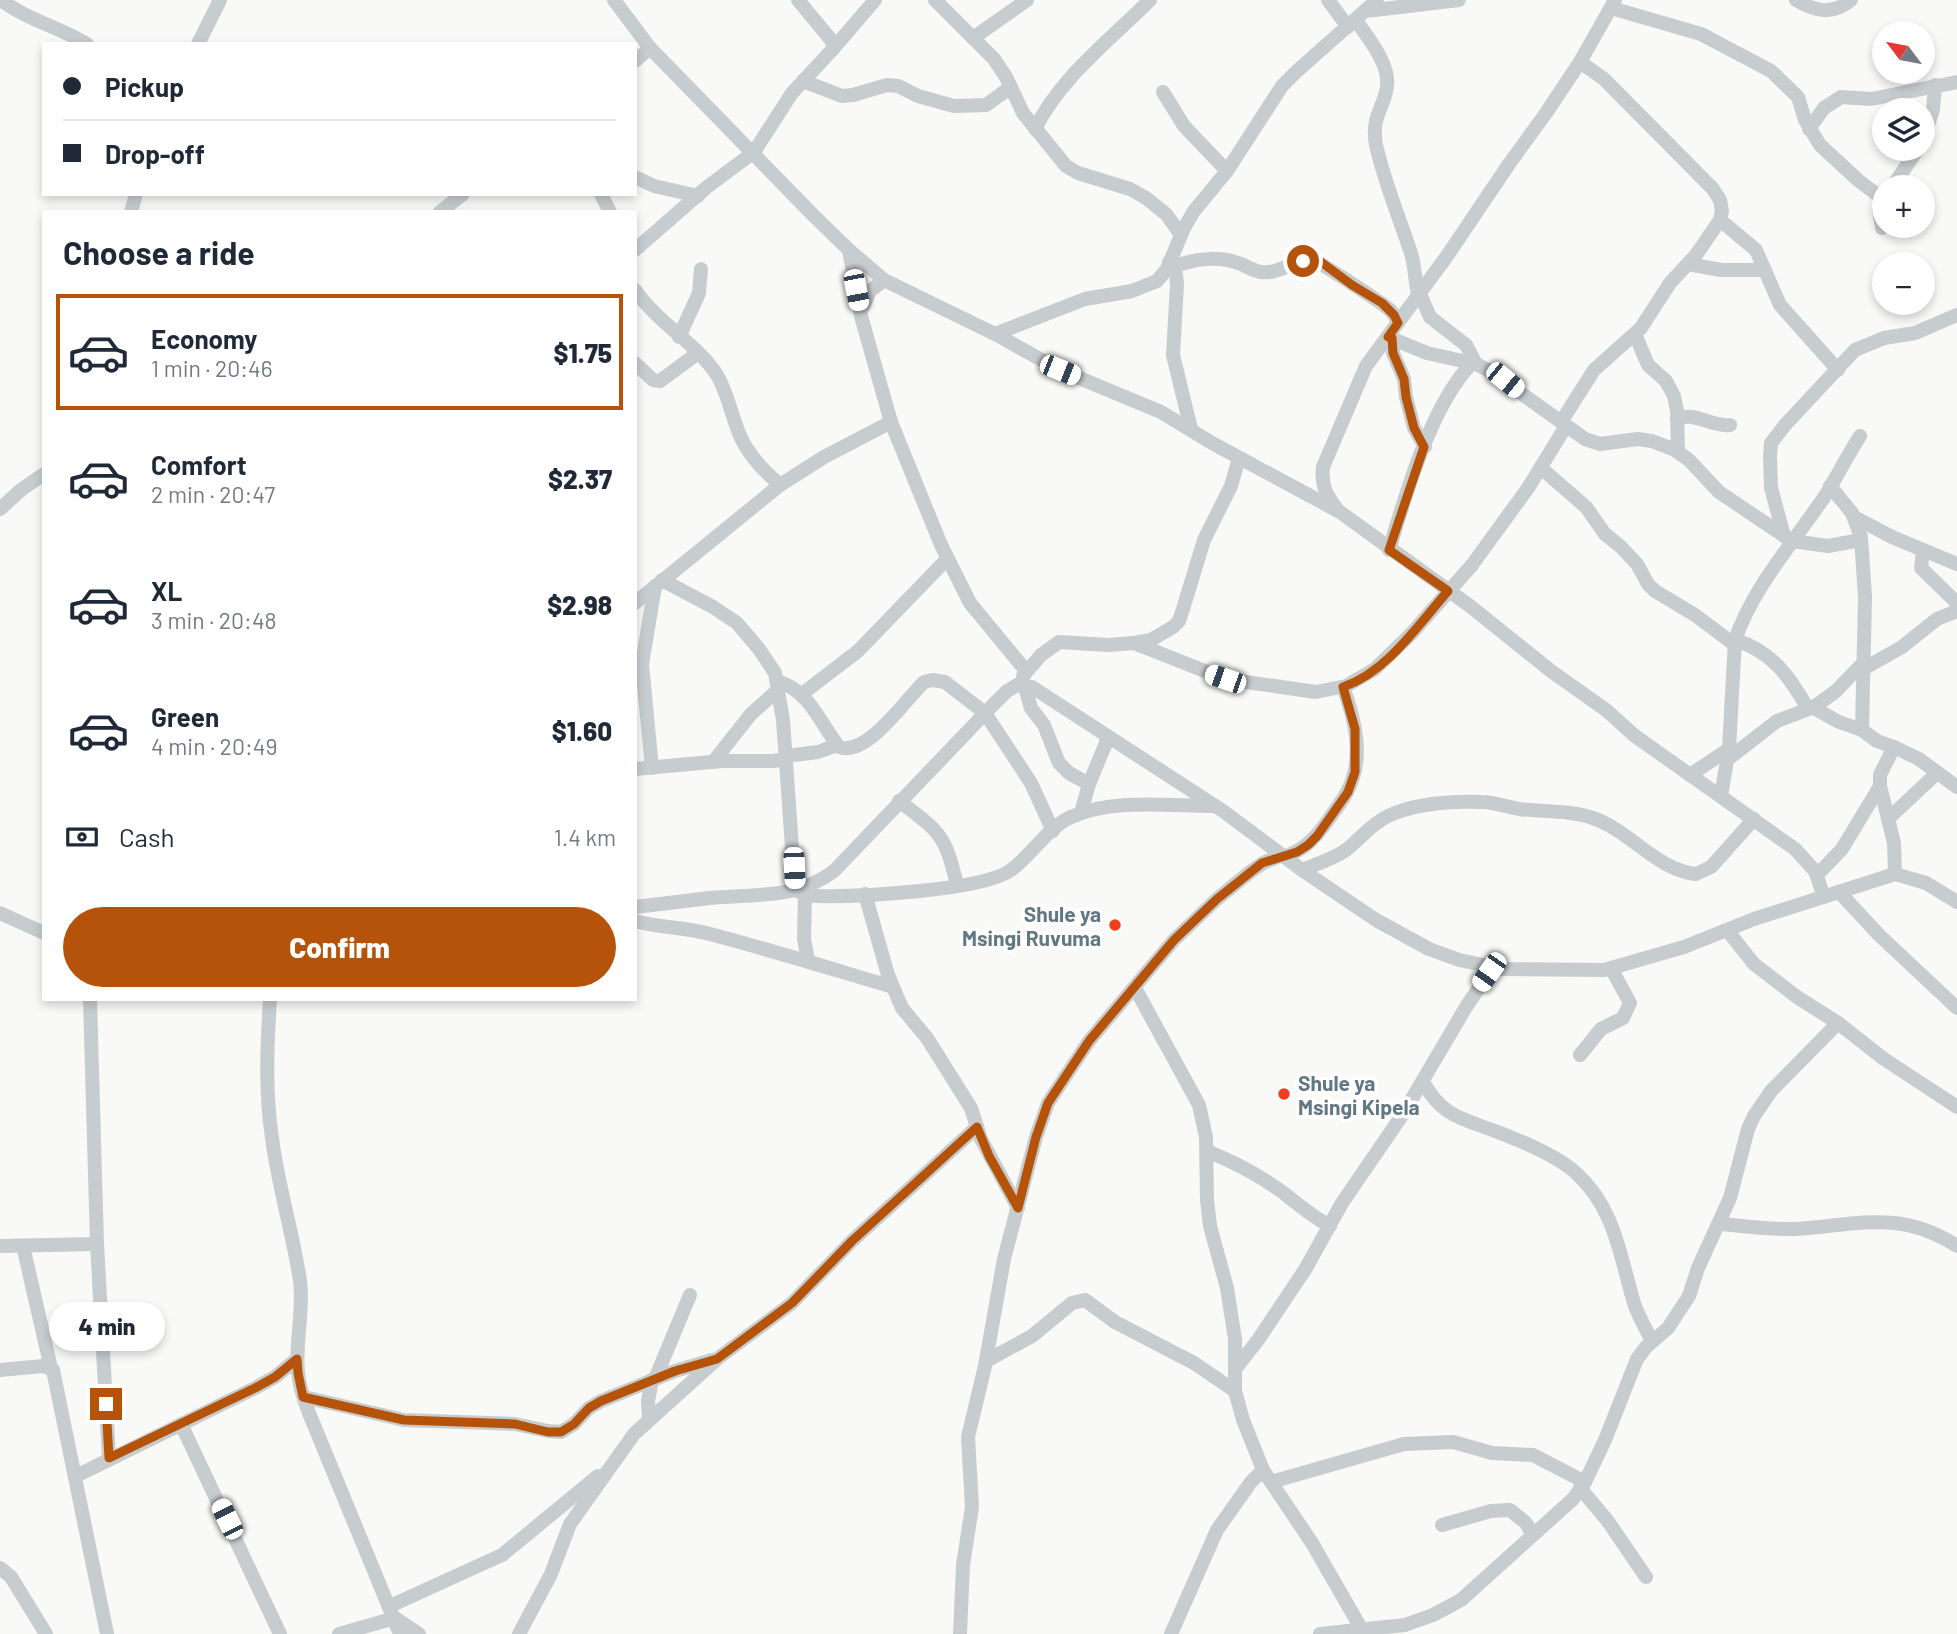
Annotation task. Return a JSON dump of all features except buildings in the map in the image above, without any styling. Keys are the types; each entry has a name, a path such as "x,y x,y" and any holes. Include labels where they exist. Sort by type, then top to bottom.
{"street":[{"path":"1,0 16,11 70,33 84,42"},
{"path":"199,42 220,0"},
{"path":"614,0 650,48 849,250 884,279 995,334 1060,370 1161,411 1238,458 1340,512 1606,710 1635,736 1795,849 1817,875 1824,897"},
{"path":"798,0 832,41 833,49"},
{"path":"637,248 754,152 781,108 875,0"},
{"path":"935,0 994,59 1023,113 1066,166 1146,198 1166,215 1181,235"},
{"path":"974,38 1027,0"},
{"path":"1035,129 1044,111 1069,80 1150,0"},
{"path":"1328,0 1357,19 1377,53 1387,78 1374,131 1388,187 1411,253 1419,294 1430,317 1466,345 1474,364"},
{"path":"995,334 1085,299 1132,291 1157,281 1171,265 1181,235 1194,211 1227,171 1282,86 1377,0"},
{"path":"1357,19 1459,0"},
{"path":"1796,0 1819,11 1831,11 1851,0"},
{"path":"1340,512 1326,494 1322,479 1323,467 1366,366 1390,337 1580,62 1613,4 1701,34 1760,64 1781,79 1798,97 1809,129 1820,145 1859,181 1872,187"},
{"path":"637,59 650,48"},
{"path":"1134,643 1225,679 1316,692 1343,687 1375,669 1472,565 1541,468 1594,370 1635,334 1720,220 1722,211 1713,189 1604,79 1580,62"},
{"path":"803,81 842,96 887,85 898,86 918,96 954,106 986,105 1011,87"},
{"path":"1809,129 1824,108 1841,97 1871,99 1957,82"},
{"path":"1933,98 1935,85"},
{"path":"1163,92 1184,126 1227,171"},
{"path":"637,178 654,186 698,196"},
{"path":"443,210 460,196"},
{"path":"1720,220 1756,250 1780,305 1838,370"},
{"path":"849,250 861,314 891,422 947,559 980,618 1023,680 1216,806 1302,870 1401,936 1459,960 1493,967 1564,971 1611,968 1684,947 1895,874 1926,883 1957,902"},
{"path":"1171,265 1214,258 1264,273 1314,260 1382,303 1398,323"},
{"path":"1688,264 1721,270 1765,270"},
{"path":"1171,265 1177,284 1172,355 1191,429"},
{"path":"679,337 699,293 701,269"},
{"path":"861,314 862,305 870,291 884,279"},
{"path":"637,293 650,309 698,353 717,376 741,439 752,457 780,485"},
{"path":"1788,539 1771,488 1771,443 1855,350 1915,332 1957,315"},
{"path":"1635,334 1647,365 1671,388 1676,403 1678,452"},
{"path":"1390,337 1427,353 1474,364 1505,380 1585,439 1600,444 1637,439 1653,441 1678,452 1697,467 1719,492 1788,539 1828,546 1861,540"},
{"path":"1390,337 1393,353 1404,379 1414,428 1424,447"},
{"path":"637,365 653,380 660,381 698,353"},
{"path":"1389,550 1424,447 1461,374 1474,364"},
{"path":"1677,419 1693,415 1717,426 1730,425"},
{"path":"637,601 780,485 824,457 891,422"},
{"path":"1721,796 1728,754 1735,642 1750,606 1788,539 1830,486 1860,436"},
{"path":"637,908 800,892 820,882 834,871 1007,691 1023,680 1053,645 1059,642 1108,645 1134,643 1164,634 1179,621 1204,540 1231,486 1238,458"},
{"path":"1541,468 1586,507 1605,534 1637,564 1655,591 1735,642 1756,646 1786,674 1810,708 1862,730 1877,741 1919,759 1957,787"},
{"path":"0,509 42,475"},
{"path":"1830,486 1854,517 1861,540 1865,597 1862,730"},
{"path":"1854,517 1923,551 1957,564"},
{"path":"1923,551 1921,568 1957,603"},
{"path":"802,694 858,651 947,559"},
{"path":"652,768 640,646 659,583"},
{"path":"659,583 713,607 737,623 771,665 778,685 808,960"},
{"path":"1690,775 1728,754 1777,721 1810,708 1836,691 1863,666 1902,647 1937,619 1957,611"},
{"path":"1023,680 1031,708 1047,731 1059,762 1069,773 1089,784"},
{"path":"713,762 778,685 788,684 802,694 837,745 852,749 876,734 924,682 945,682 985,713 1031,783 1053,831"},
{"path":"960,1634 963,1565 972,1507 968,1437 986,1361 1004,1259 1036,1137 1048,1103 1089,1041 1174,940 1217,899 1262,863 1308,845 1317,836 1348,792 1355,772 1355,729 1343,687"},
{"path":"1081,813 1106,736"},
{"path":"637,769 786,757 818,752 837,745"},
{"path":"1894,747 1880,775 1880,786 1894,843 1895,874"},
{"path":"1888,819 1937,773"},
{"path":"1817,875 1843,849 1880,786"},
{"path":"899,801 931,824 942,836 948,848 957,885"},
{"path":"1302,870 1326,861 1346,849 1385,817 1410,807 1443,803 1485,802 1518,809 1586,816 1609,826 1675,869 1696,874 1711,867 1754,820"},
{"path":"800,892 813,896 913,892 989,880 1010,871 1068,818 1081,813 1131,806 1216,806"},
{"path":"1840,893 1879,935 1957,1008"},
{"path":"865,894 902,1008 927,1038 971,1108 989,1156 1018,1208"},
{"path":"0,913 42,932"},
{"path":"637,922 709,933 893,986"},
{"path":"1727,930 1754,964 1884,1059 1957,1107"},
{"path":"1236,1368 1306,1268 1342,1203 1423,1082 1466,1007 1493,967"},
{"path":"1580,1055 1601,1029 1614,1024 1627,1012 1630,1003 1611,968"},
{"path":"1135,988 1199,1105 1206,1137 1210,1226 1227,1288 1235,1339 1236,1391 1242,1420 1267,1476 1312,1543 1362,1630"},
{"path":"90,1001 97,1244 109,1458"},
{"path":"270,1001 266,1055 268,1108 300,1281 302,1301 298,1373 303,1397 400,1634"},
{"path":"1320,1634 1405,1625 1433,1615 1461,1600 1566,1507 1583,1485 1605,1440 1637,1359 1676,1318 1689,1296 1698,1268 1730,1198 1748,1129 1754,1116 1771,1091 1838,1023"},
{"path":"1423,1082 1432,1098 1463,1121 1496,1131 1557,1160 1575,1172 1593,1191 1615,1230 1635,1306 1653,1341"},
{"path":"519,1634 551,1574 570,1524 634,1434 717,1359 792,1303 852,1241 977,1127"},
{"path":"1207,1151 1255,1174 1308,1213 1331,1226"},
{"path":"1720,1224 1792,1229 1891,1221 1918,1227 1957,1246"},
{"path":"0,1246 97,1244"},
{"path":"23,1246 76,1476 107,1634"},
{"path":"649,1420 648,1401 653,1380 690,1295"},
{"path":"986,1361 1032,1336 1072,1303 1085,1300 1115,1322 1194,1363 1236,1391"},
{"path":"76,1476 267,1382 297,1359"},
{"path":"303,1397 404,1420 515,1424 548,1432 561,1432 601,1401 717,1359"},
{"path":"0,1370 43,1366 51,1368"},
{"path":"181,1424 280,1634"},
{"path":"1171,1634 1217,1530 1251,1482 1404,1444 1453,1443 1492,1453 1533,1455 1583,1485 1646,1577"},
{"path":"339,1634 392,1612 502,1555 610,1466"},
{"path":"1442,1525 1491,1511 1510,1510 1526,1523 1534,1535"},
{"path":"0,1568 11,1577 46,1634"},
{"path":"392,1612 419,1634"}],"place":[{"name":"Shule ya Msingi Ruvuma","path":"1115,925"},
{"name":"Shule ya Msingi Kipela","path":"1284,1094"}],"route":[{"path":"106,1404 109,1458 255,1388 275,1377 297,1359 303,1397 404,1420 515,1424 548,1432 561,1432 574,1424 589,1408 618,1393 675,1371 717,1359 792,1303 852,1241 977,1127 989,1156 1018,1208 1036,1137 1048,1103 1089,1041 1174,940 1217,899 1262,863 1297,852 1317,836 1348,792 1355,772 1355,729 1343,687 1375,669 1448,591 1389,550 1424,447 1414,428 1404,379 1393,353 1392,338 1388,337 1398,323 1390,309 1321,262 1303,261"}]}
